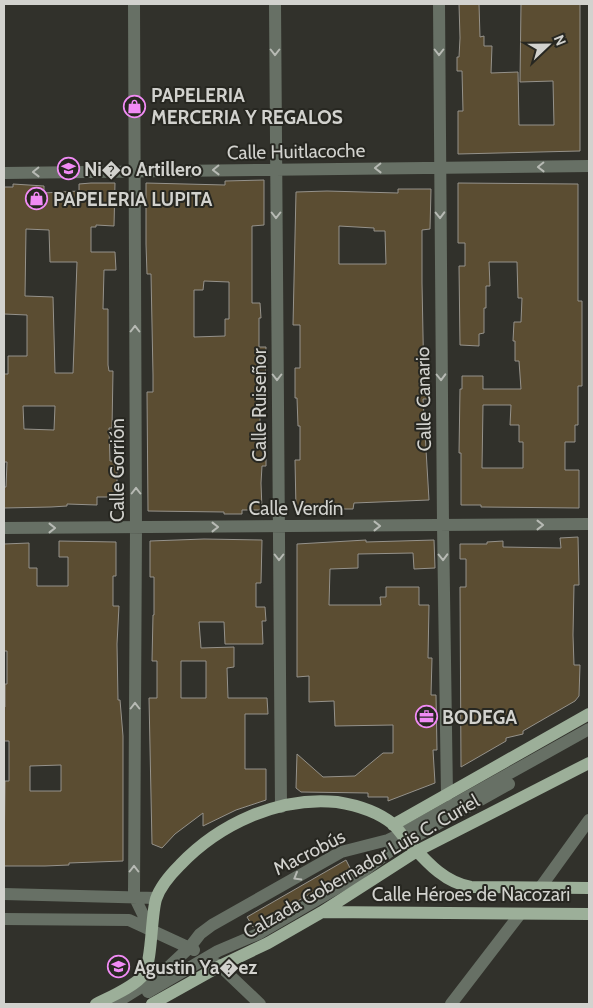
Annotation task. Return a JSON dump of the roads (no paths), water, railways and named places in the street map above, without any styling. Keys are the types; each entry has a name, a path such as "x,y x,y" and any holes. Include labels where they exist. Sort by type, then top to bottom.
{"main road":[{"name":"Calzada Gobernador Luis C. Curiel","path":"96,1004 136,982 144,975 148,966 156,898 170,875 190,854 212,837 260,813 281,806 315,802 336,802 359,806 376,814 401,833 447,795 589,714"},
{"name":"Calzada Gobernador Luis C. Curiel","path":"152,1004 220,966 268,943 322,912 417,851 589,762"},
{"name":"Calle Héroes de Nacozari","path":"401,833 441,875 460,885 471,887 589,888"},
{"name":"Calle Héroes de Nacozari","path":"322,912 589,914"}],"street":[{"name":"Calle Gorrión","path":"134,4 136,528 134,896 151,931"},
{"name":"Calle Ruiseñor","path":"275,4 281,806"},
{"name":"Calle Canario","path":"439,4 439,168 447,795"},
{"name":"Calle Huitlacoche","path":"4,172 589,166"},
{"name":"Calle Verdín","path":"4,528 589,524"},
{"name":"Macrobús","path":"114,1004 159,976 190,947 200,934 212,925 341,852 388,840 589,729"},
{"name":"Macrobús","path":"126,1004 207,958 258,934 348,882 393,849 401,833 589,737"},
{"path":"540,888 589,820"},
{"path":"4,894 156,898"},
{"path":"451,1004 520,914"},
{"path":"4,919 129,920 190,947 220,966 260,1004"}],"place":[{"name":"PAPELERIA MERCERIA Y REGALOS","path":"135,106"},
{"name":"Ni�o Artillero","path":"68,169"},
{"name":"PAPELERIA LUPITA","path":"37,199"},
{"name":"BODEGA","path":"426,717"},
{"name":"Agustin Ya�ez","path":"118,967"}]}
